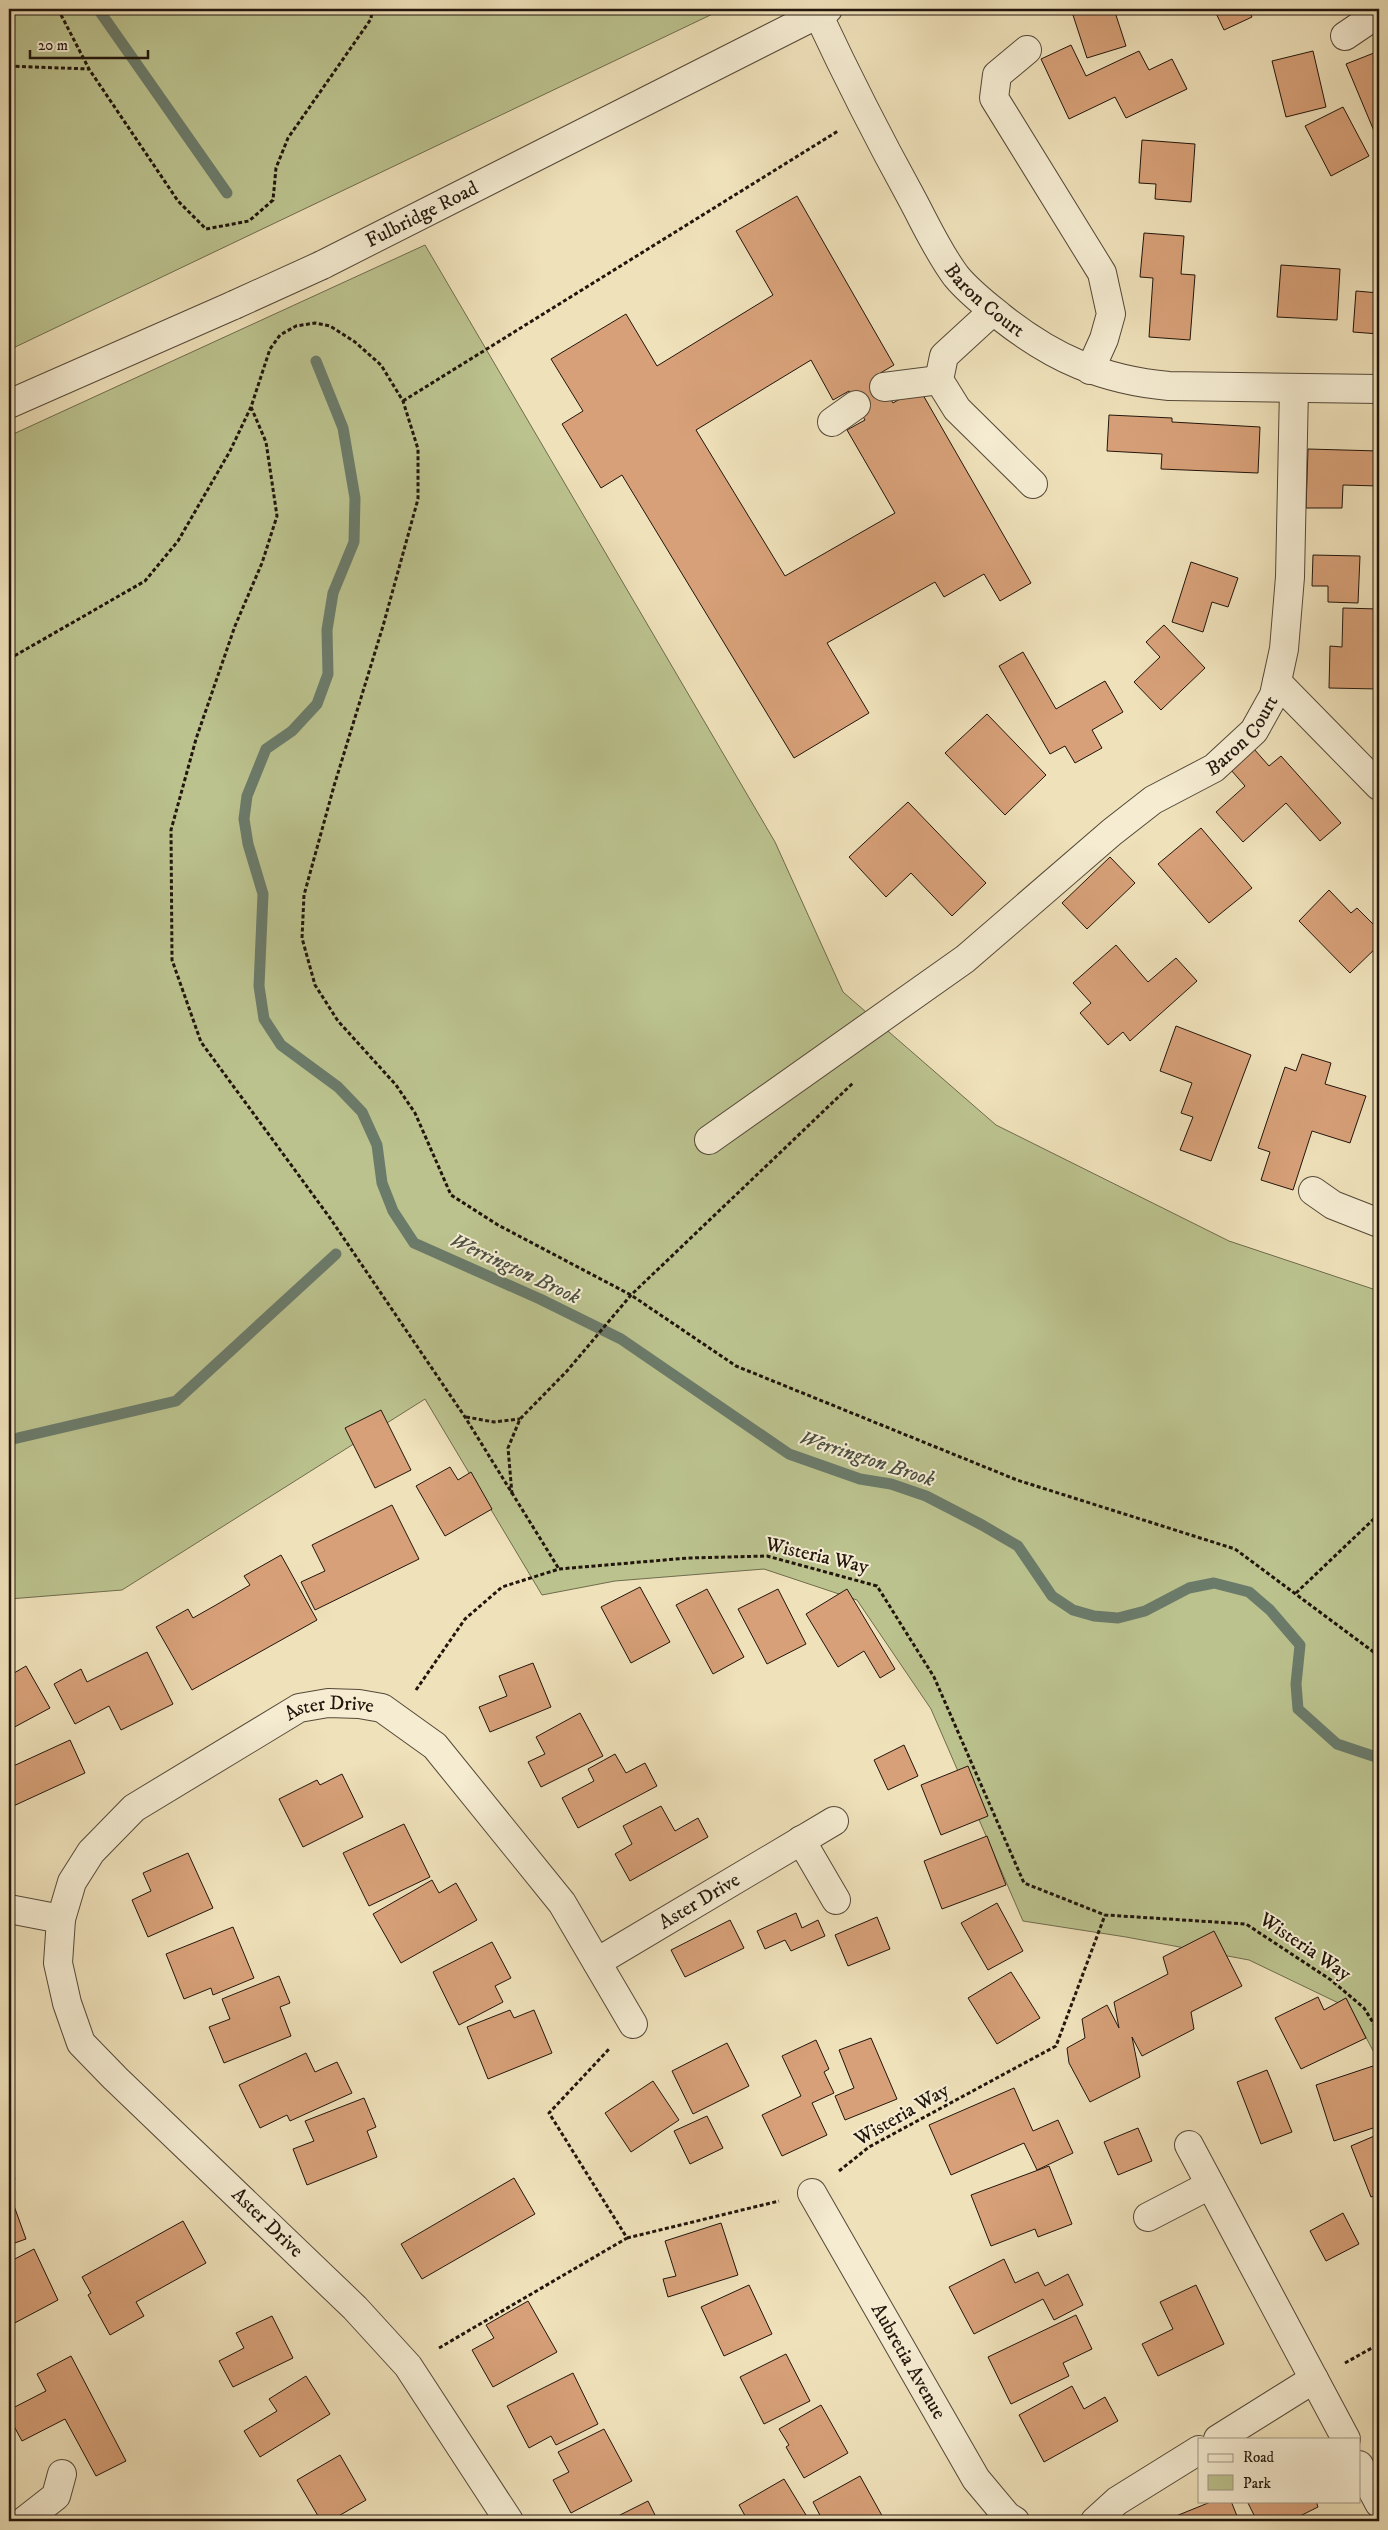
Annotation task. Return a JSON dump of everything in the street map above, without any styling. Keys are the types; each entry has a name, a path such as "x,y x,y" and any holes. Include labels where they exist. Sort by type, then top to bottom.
{"street":[{"name":"Baron Court","path":"823,12 866,114 938,247 956,276 977,298 1048,351 1090,370 1135,383 1169,386 1379,389"},
{"name":"Fulbridge Road","path":"9,404 322,265 823,12"},
{"path":"1345,36 1379,15"},
{"path":"1027,50 997,75 994,98 1102,273 1111,314 1104,339 1090,370"},
{"path":"993,311 944,356 939,380 957,409 1033,484"},
{"path":"884,387 939,380"},
{"name":"Baron Court","path":"709,1140 965,959 1112,832 1153,800 1214,768 1254,731 1274,695 1284,649 1290,576 1294,389"},
{"path":"832,422 856,405"},
{"path":"1277,682 1379,786"},
{"path":"1313,1191 1333,1205 1379,1223"},
{"name":"Aster Drive","path":"509,2521 408,2366 355,2308 115,2078 81,2043 67,2003 58,1963 61,1919 72,1882 91,1852 134,1808 299,1708 328,1703 359,1704 382,1708 435,1746 562,1903 633,2024"},
{"name":"Aster Drive","path":"597,1962 834,1821"},
{"path":"801,1840 836,1900"},
{"path":"9,1909 61,1919"},
{"path":"1189,2145 1345,2438"},
{"path":"1148,2217 1210,2185"},
{"name":"Aubretia Avenue","path":"812,2193 976,2479 1007,2516 1015,2521"},
{"path":"1220,2438 1314,2379"},
{"path":"1095,2521 1117,2501 1198,2451"},
{"path":"1360,2467 1379,2503"},
{"path":"24,2521 56,2496 62,2474"}],"path":[{"path":"58,9 89,69 178,201 206,229 249,221 273,200 276,168 288,138 371,19 372,9"},
{"path":"9,66 89,69"},
{"path":"403,401 866,114"},
{"path":"9,659 145,581 178,541 230,451 251,407 270,349 280,335 296,326 315,323 330,326 355,342 381,366 403,401 418,450 418,499 304,895 302,938 315,985 338,1022 396,1085 415,1113 450,1195 498,1225 631,1295 736,1366 1017,1480 1235,1549 1379,1656"},
{"path":"251,407 266,442 277,516 262,563 235,626 196,739 171,830 172,960 201,1042 330,1218 465,1417 512,1496 559,1569"},
{"path":"512,1496 508,1448 520,1419 567,1371 631,1295 860,1077"},
{"path":"465,1417 494,1422 520,1419"},
{"path":"1296,1593 1379,1514"},
{"name":"Wisteria Way","path":"398,1719 427,1671 465,1619 502,1586 559,1569 688,1558 767,1556 878,1586 934,1677 1024,1883 1105,1916 1246,1924 1331,1980 1364,2008 1379,2032"},
{"name":"Wisteria Way","path":"408,2366 627,2238 812,2193 869,2147 1056,2046 1105,1916"},
{"path":"627,2238 549,2113 633,2024"}],"green space":[{"path":"9,9 723,9 9,350"},
{"path":"425,245 775,842 843,992 996,1125 1229,1241 1379,1291 1379,2062 1351,2009 1249,1960 1126,1937 1023,1921 931,1709 857,1600 764,1569 615,1581 542,1595 425,1399 122,1590 9,1599 9,436"}],"building":[{"path":"1071,9 1114,9 1126,46 1087,58"},
{"path":"1214,9 1248,9 1252,17 1224,30"},
{"path":"1071,45 1086,76 1139,51 1149,70 1172,59 1187,89 1126,118 1115,97 1069,119 1041,59"},
{"path":"1313,51 1326,107 1286,117 1272,61"},
{"path":"1379,51 1379,128 1374,131 1346,64"},
{"path":"1343,107 1369,156 1331,176 1305,126"},
{"path":"1142,140 1195,144 1191,202 1155,199 1156,184 1139,183"},
{"path":"797,196 894,365 877,375 893,403 919,388 1031,583 1000,601 984,574 944,597 935,582 827,643 869,713 794,758 622,475 601,488 562,424 583,411 551,359 626,314 657,366 773,295 736,231","holes":["811,360 833,400 849,391 865,420 847,430 895,513 785,576 696,430"]},
{"path":"1379,214 1379,238 1374,237"},
{"path":"1144,233 1184,236 1181,274 1195,275 1190,340 1149,337 1153,278 1140,277"},
{"path":"1281,265 1340,269 1337,320 1277,317"},
{"path":"1356,291 1379,293 1379,334 1353,332"},
{"path":"1109,415 1172,418 1172,422 1260,427 1258,473 1161,469 1162,454 1107,451"},
{"path":"1308,449 1379,451 1379,486 1343,485 1342,508 1306,508"},
{"path":"1313,555 1360,556 1358,603 1328,602 1328,586 1312,586"},
{"path":"1191,562 1238,578 1228,607 1212,602 1203,632 1172,622"},
{"path":"1343,608 1378,609 1379,689 1329,688 1330,646 1342,647"},
{"path":"1164,625 1205,668 1161,710 1134,682 1160,657 1146,642"},
{"path":"1023,652 1056,709 1105,681 1123,712 1092,730 1102,748 1075,763 1065,746 1050,754 999,666"},
{"path":"987,714 1046,775 1005,815 945,753"},
{"path":"1254,749 1269,766 1281,756 1341,823 1320,841 1286,803 1243,842 1216,812 1245,786 1231,770"},
{"path":"908,802 986,883 952,916 911,873 886,897 849,857"},
{"path":"1201,828 1252,888 1209,923 1158,864"},
{"path":"1110,857 1135,883 1087,929 1062,903"},
{"path":"1329,890 1351,913 1357,908 1379,930 1379,945 1350,973 1299,921"},
{"path":"1116,945 1148,982 1176,958 1197,981 1130,1041 1123,1032 1108,1045 1080,1013 1091,1003 1073,983"},
{"path":"1176,1026 1251,1055 1211,1161 1180,1150 1193,1117 1181,1113 1192,1083 1160,1071"},
{"path":"1302,1054 1331,1063 1325,1084 1366,1096 1350,1143 1312,1131 1293,1190 1261,1180 1270,1152 1258,1148 1285,1067 1296,1071"},
{"path":"381,1410 411,1470 375,1488 345,1428"},
{"path":"450,1467 458,1480 471,1472 492,1509 445,1536 416,1486"},
{"path":"392,1505 419,1559 315,1610 301,1582 325,1571 312,1545"},
{"path":"281,1555 317,1620 192,1690 156,1627 188,1609 193,1618 216,1605 250,1585 244,1576"},
{"path":"640,1587 670,1642 631,1663 601,1607"},
{"path":"707,1589 744,1657 713,1674 676,1605"},
{"path":"778,1589 806,1644 767,1664 738,1609"},
{"path":"847,1589 895,1669 880,1678 864,1651 838,1667 806,1614"},
{"path":"147,1652 173,1704 121,1730 109,1706 75,1724 54,1684 81,1669 87,1682"},
{"path":"533,1663 551,1707 490,1732 479,1707 507,1696 499,1676"},
{"path":"26,1666 50,1708 9,1730 9,1676"},
{"path":"580,1713 603,1756 541,1787 528,1762 545,1754 536,1737"},
{"path":"70,1740 85,1773 9,1808 9,1768"},
{"path":"904,1745 918,1776 888,1790 874,1760"},
{"path":"615,1754 626,1773 645,1763 657,1786 578,1828 562,1798 594,1781 588,1769"},
{"path":"968,1766 988,1816 941,1835 921,1785"},
{"path":"342,1774 363,1817 303,1847 279,1799 317,1780 320,1785"},
{"path":"661,1806 675,1831 698,1818 708,1837 630,1881 615,1854 632,1844 623,1826"},
{"path":"404,1824 430,1877 369,1906 343,1853"},
{"path":"987,1836 1006,1885 942,1909 924,1861"},
{"path":"188,1853 213,1908 148,1937 132,1900 151,1891 143,1873"},
{"path":"432,1880 439,1893 456,1883 477,1920 401,1963 373,1914"},
{"path":"997,1903 1023,1951 988,1970 961,1923"},
{"path":"796,1913 802,1928 818,1920 825,1936 791,1951 785,1940 765,1949 757,1931"},
{"path":"877,1917 890,1949 848,1966 835,1935"},
{"path":"730,1920 744,1948 685,1977 671,1950"},
{"path":"233,1927 254,1978 213,1995 211,1988 184,1999 166,1954"},
{"path":"1214,1931 1242,1986 1191,2012 1194,2029 1142,2056 1132,2037 1140,2077 1090,2102 1069,2063 1067,2048 1085,2038 1082,2019 1107,2005 1119,2028 1114,2002 1168,1974 1163,1957"},
{"path":"492,1942 511,1978 495,1986 503,2002 459,2025 433,1972"},
{"path":"1011,1972 1040,2018 997,2044 968,1998"},
{"path":"279,1976 290,2003 280,2007 291,2036 224,2063 209,2027 230,2019 222,1999"},
{"path":"1318,1997 1324,2010 1346,1998 1366,2038 1301,2069 1275,2018"},
{"path":"510,2010 514,2018 534,2010 552,2053 488,2079 467,2027"},
{"path":"871,2038 897,2099 845,2120 835,2096 854,2088 839,2050"},
{"path":"816,2040 829,2069 824,2072 834,2093 812,2103 827,2135 782,2156 762,2115 801,2096 782,2056"},
{"path":"727,2043 749,2086 693,2114 672,2071"},
{"path":"306,2053 315,2072 337,2062 352,2093 290,2121 287,2115 260,2128 239,2085"},
{"path":"1379,2064 1379,2126 1334,2141 1316,2085"},
{"path":"1267,2070 1292,2132 1261,2144 1237,2082"},
{"path":"653,2081 679,2120 631,2152 605,2113"},
{"path":"1014,2088 1033,2131 1058,2120 1073,2153 1037,2170 1024,2143 951,2175 929,2125"},
{"path":"364,2098 376,2127 367,2131 377,2157 307,2185 293,2149 314,2141 305,2121"},
{"path":"707,2116 723,2148 690,2164 674,2131"},
{"path":"1138,2128 1152,2161 1118,2175 1104,2142"},
{"path":"1379,2134 1379,2194 1371,2197 1351,2146"},
{"path":"1049,2166 1072,2224 1038,2237 1035,2229 991,2246 971,2195"},
{"path":"9,2167 15,2179 9,2182"},
{"path":"514,2178 535,2214 422,2279 401,2244"},
{"path":"9,2192 26,2239 9,2245"},
{"path":"1343,2213 1359,2244 1326,2261 1310,2231"},
{"path":"183,2221 206,2263 136,2302 144,2316 110,2335 88,2295 91,2293 82,2277"},
{"path":"721,2223 738,2275 668,2297 663,2279 676,2276 665,2241"},
{"path":"34,2249 58,2300 9,2326 9,2262"},
{"path":"1004,2259 1015,2283 1038,2272 1045,2286 1068,2274 1083,2305 1054,2320 1043,2299 974,2334 949,2287"},
{"path":"749,2285 772,2334 724,2356 701,2307"},
{"path":"1196,2285 1224,2344 1158,2376 1142,2344 1173,2329 1160,2302"},
{"path":"528,2301 557,2352 493,2387 472,2350 494,2338 486,2325"},
{"path":"1076,2315 1092,2349 1063,2363 1069,2376 1011,2404 988,2357"},
{"path":"272,2316 293,2358 233,2387 219,2361 244,2348 236,2333"},
{"path":"786,2354 810,2401 764,2424 740,2377"},
{"path":"71,2356 126,2461 96,2476 65,2419 22,2441 9,2417 9,2410 46,2391 37,2374"},
{"path":"573,2373 598,2424 556,2445 551,2436 529,2448 507,2406"},
{"path":"306,2376 330,2414 260,2457 244,2431 277,2411 269,2399"},
{"path":"1072,2386 1084,2409 1105,2397 1118,2421 1044,2462 1019,2415"},
{"path":"821,2405 848,2453 804,2478 786,2447 789,2445 779,2429"},
{"path":"604,2429 632,2481 571,2513 553,2480 569,2472 558,2452"},
{"path":"340,2455 366,2500 330,2521 321,2521 297,2480"},
{"path":"860,2476 885,2521 823,2521 813,2502"},
{"path":"784,2479 806,2515 795,2521 748,2521 739,2505"},
{"path":"648,2501 658,2521 608,2521"},
{"path":"1211,2502 1231,2502 1239,2521 1178,2521 1176,2516"},
{"path":"1248,2502 1316,2502 1318,2507 1290,2521 1257,2521"}],"waterway":[{"name":"Werrington Brook","path":"98,9 227,193"},
{"name":"Werrington Brook","path":"316,361 343,428 355,498 354,542 333,593 327,630 328,674 317,704 292,731 266,749 247,796 244,819 248,844 263,894 259,986 264,1019 281,1045 338,1087 362,1112 377,1145 382,1183 393,1211 414,1243 540,1299 621,1339 789,1454 860,1479 891,1484 926,1496 982,1525 1018,1546 1052,1596 1073,1610 1094,1616 1118,1618 1145,1611 1189,1588 1214,1583 1249,1592 1270,1610 1300,1645 1296,1684 1298,1709 1337,1744 1379,1758"},
{"path":"9,1440 176,1401 336,1254"}]}
